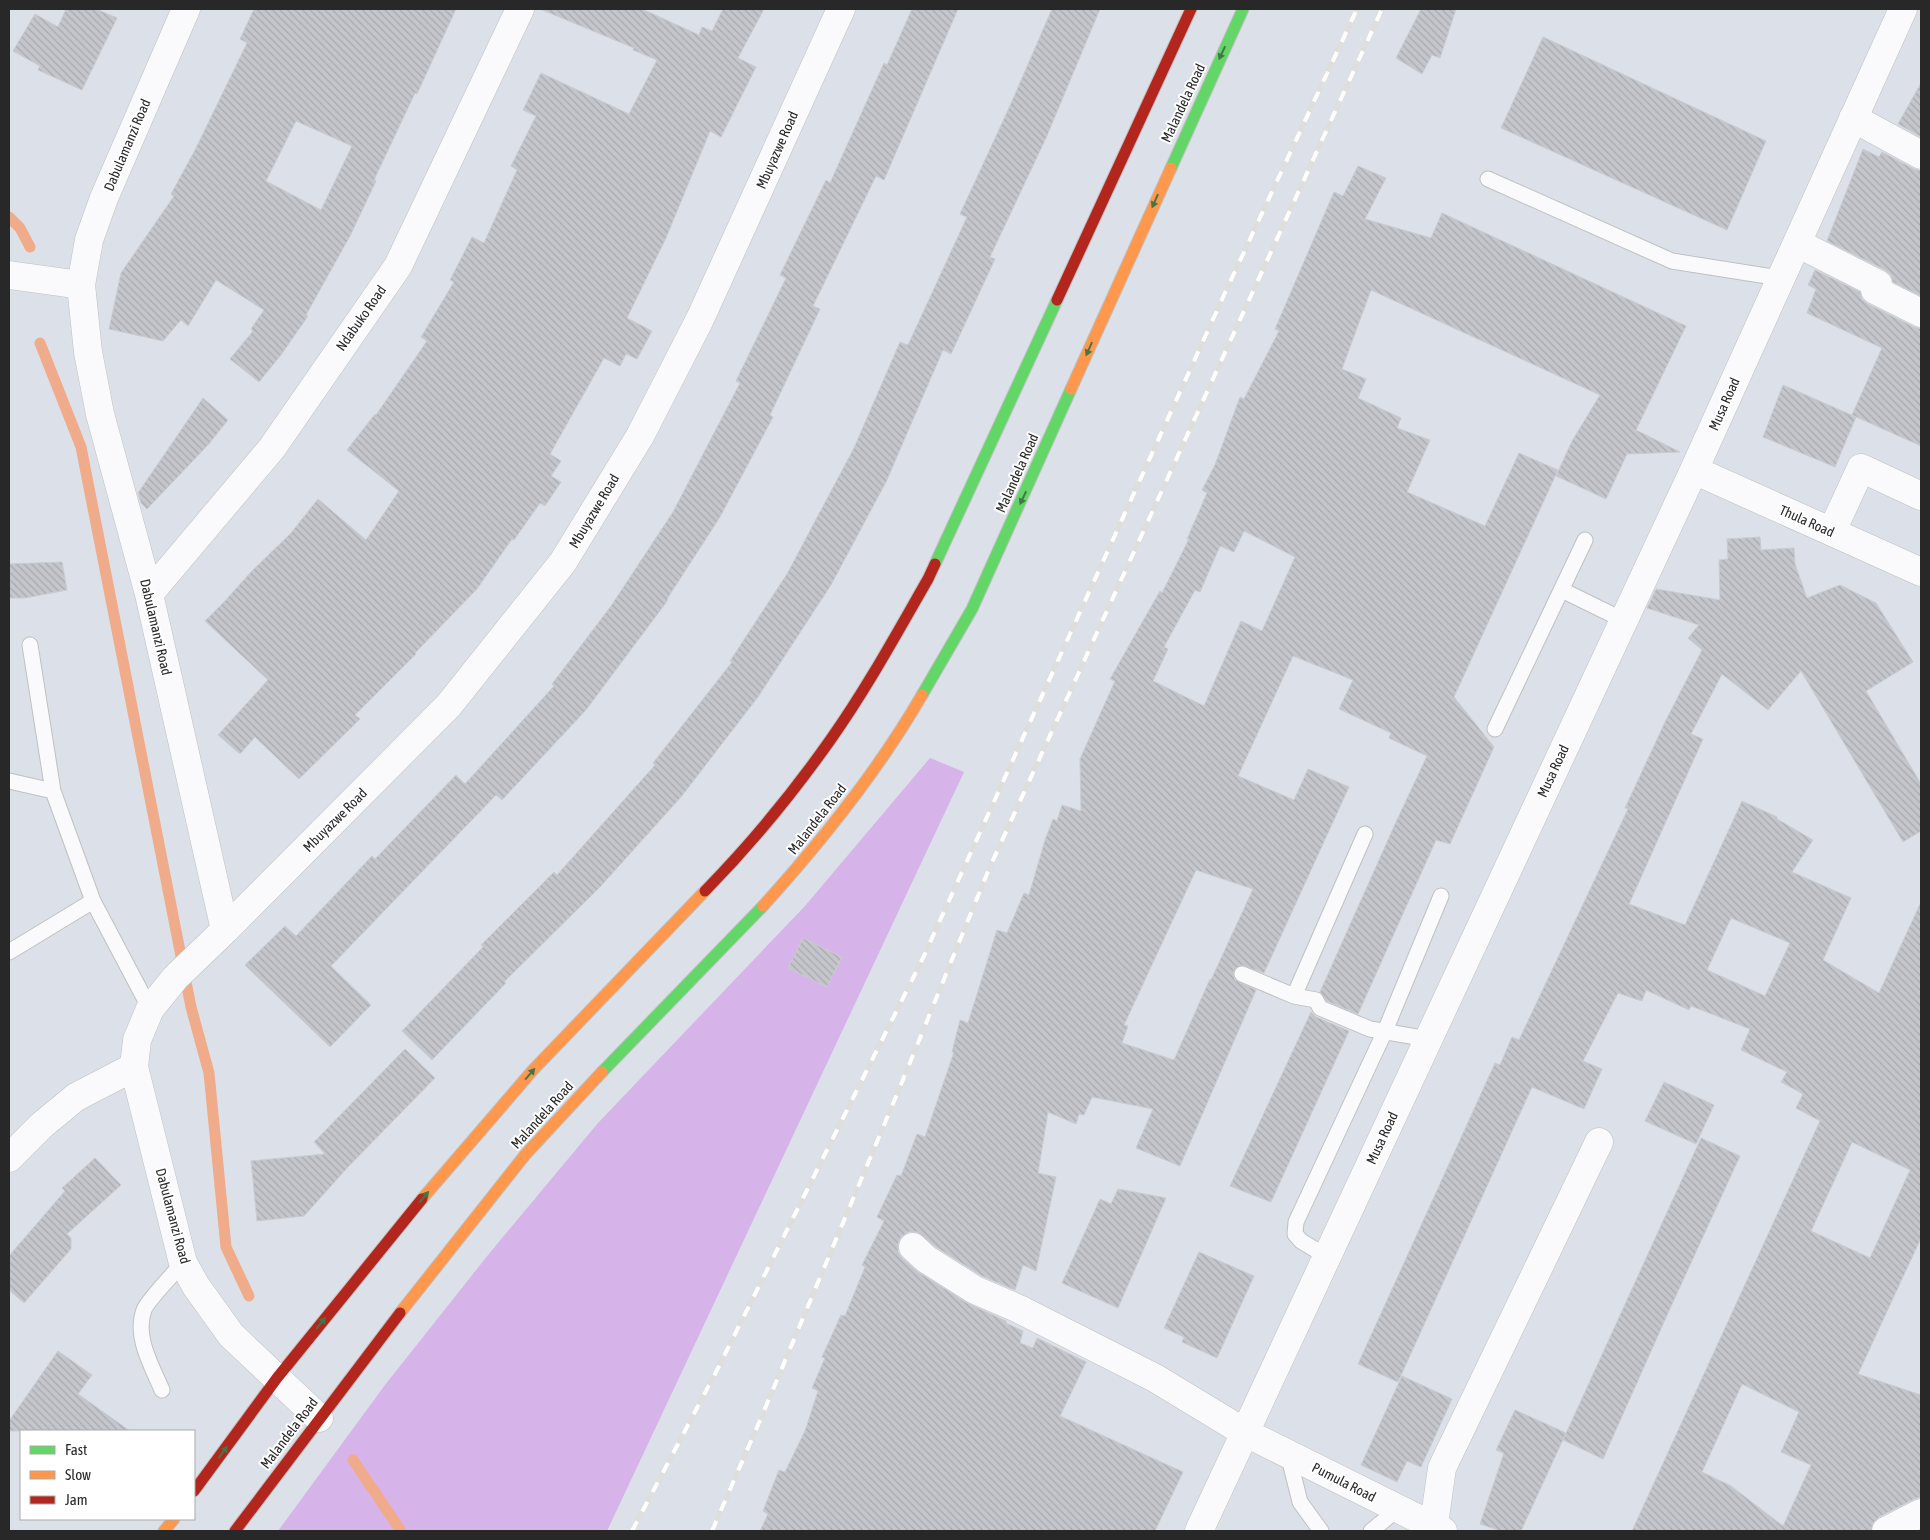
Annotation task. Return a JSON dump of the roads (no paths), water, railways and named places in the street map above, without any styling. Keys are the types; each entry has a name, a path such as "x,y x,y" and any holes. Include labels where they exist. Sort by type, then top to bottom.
{"main road":[{"path":"195,1490 277,1378 425,1196 533,1070 715,881 756,835 795,788 837,731 898,633 928,579 1191,9"},
{"name":"Malandela Road","path":"237,1530 319,1418 438,1263 525,1155 629,1042 800,866 875,768 910,716 972,609 1243,9"},
{"path":"164,1531 173,1520"}],"street":[{"name":"Dabulamanzi Road","path":"186,9 104,198 89,240 81,285 88,352 100,414 149,594 226,930 175,978 150,1009 138,1040 134,1067 184,1263 196,1286 231,1335 319,1418"},
{"name":"Ndabuko Road","path":"149,594 272,448 398,266 520,9"},
{"name":"Mbuyazwe Road","path":"226,930 449,705 563,562 640,436 700,319 841,9"},
{"name":"Musa Road","path":"1200,1531 1244,1432 1694,470 1903,9"},
{"path":"1854,118 1921,155"},
{"path":"1797,243 1878,284 1875,290 1921,313"},
{"path":"9,276 81,285"},
{"path":"1832,532 1861,468 1921,496"},
{"name":"Thula Road","path":"1694,470 1921,572"},
{"path":"9,1158 42,1125 76,1097 134,1067"},
{"path":"1436,1530 1442,1468 1599,1142"},
{"name":"Pumula Road","path":"914,1247 926,1259 975,1290 1019,1309 1155,1378 1244,1432 1436,1530"},
{"path":"1886,1531 1921,1514"}],"lane":[{"path":"1488,179 1672,261 1780,278"},
{"path":"1496,729 1585,540"},
{"path":"1562,590 1624,620"},
{"path":"30,646 53,791 93,901 150,1009"},
{"path":"9,781 53,791"},
{"path":"1294,996 1365,834"},
{"path":"1326,1256 1301,1241 1295,1234 1296,1222 1385,1031 1441,896"},
{"path":"9,952 93,901"},
{"path":"1242,974 1294,996 1316,1000 1320,1008 1370,1029 1428,1039"},
{"path":"162,1390 146,1353 140,1329 144,1308 184,1263"},
{"path":"1288,1454 1300,1502 1320,1531"},
{"path":"1371,1531 1398,1509"}],"waterway":[{"path":"9,217 20,228 30,247"},
{"path":"40,343 81,447 191,1007 209,1073 226,1247 249,1296"},
{"path":"353,1460 401,1531"}],"railway":[{"path":"632,1531 716,1372 922,960 1224,295 1357,9"},
{"path":"712,1531 900,1087 989,869 1382,9"}]}
